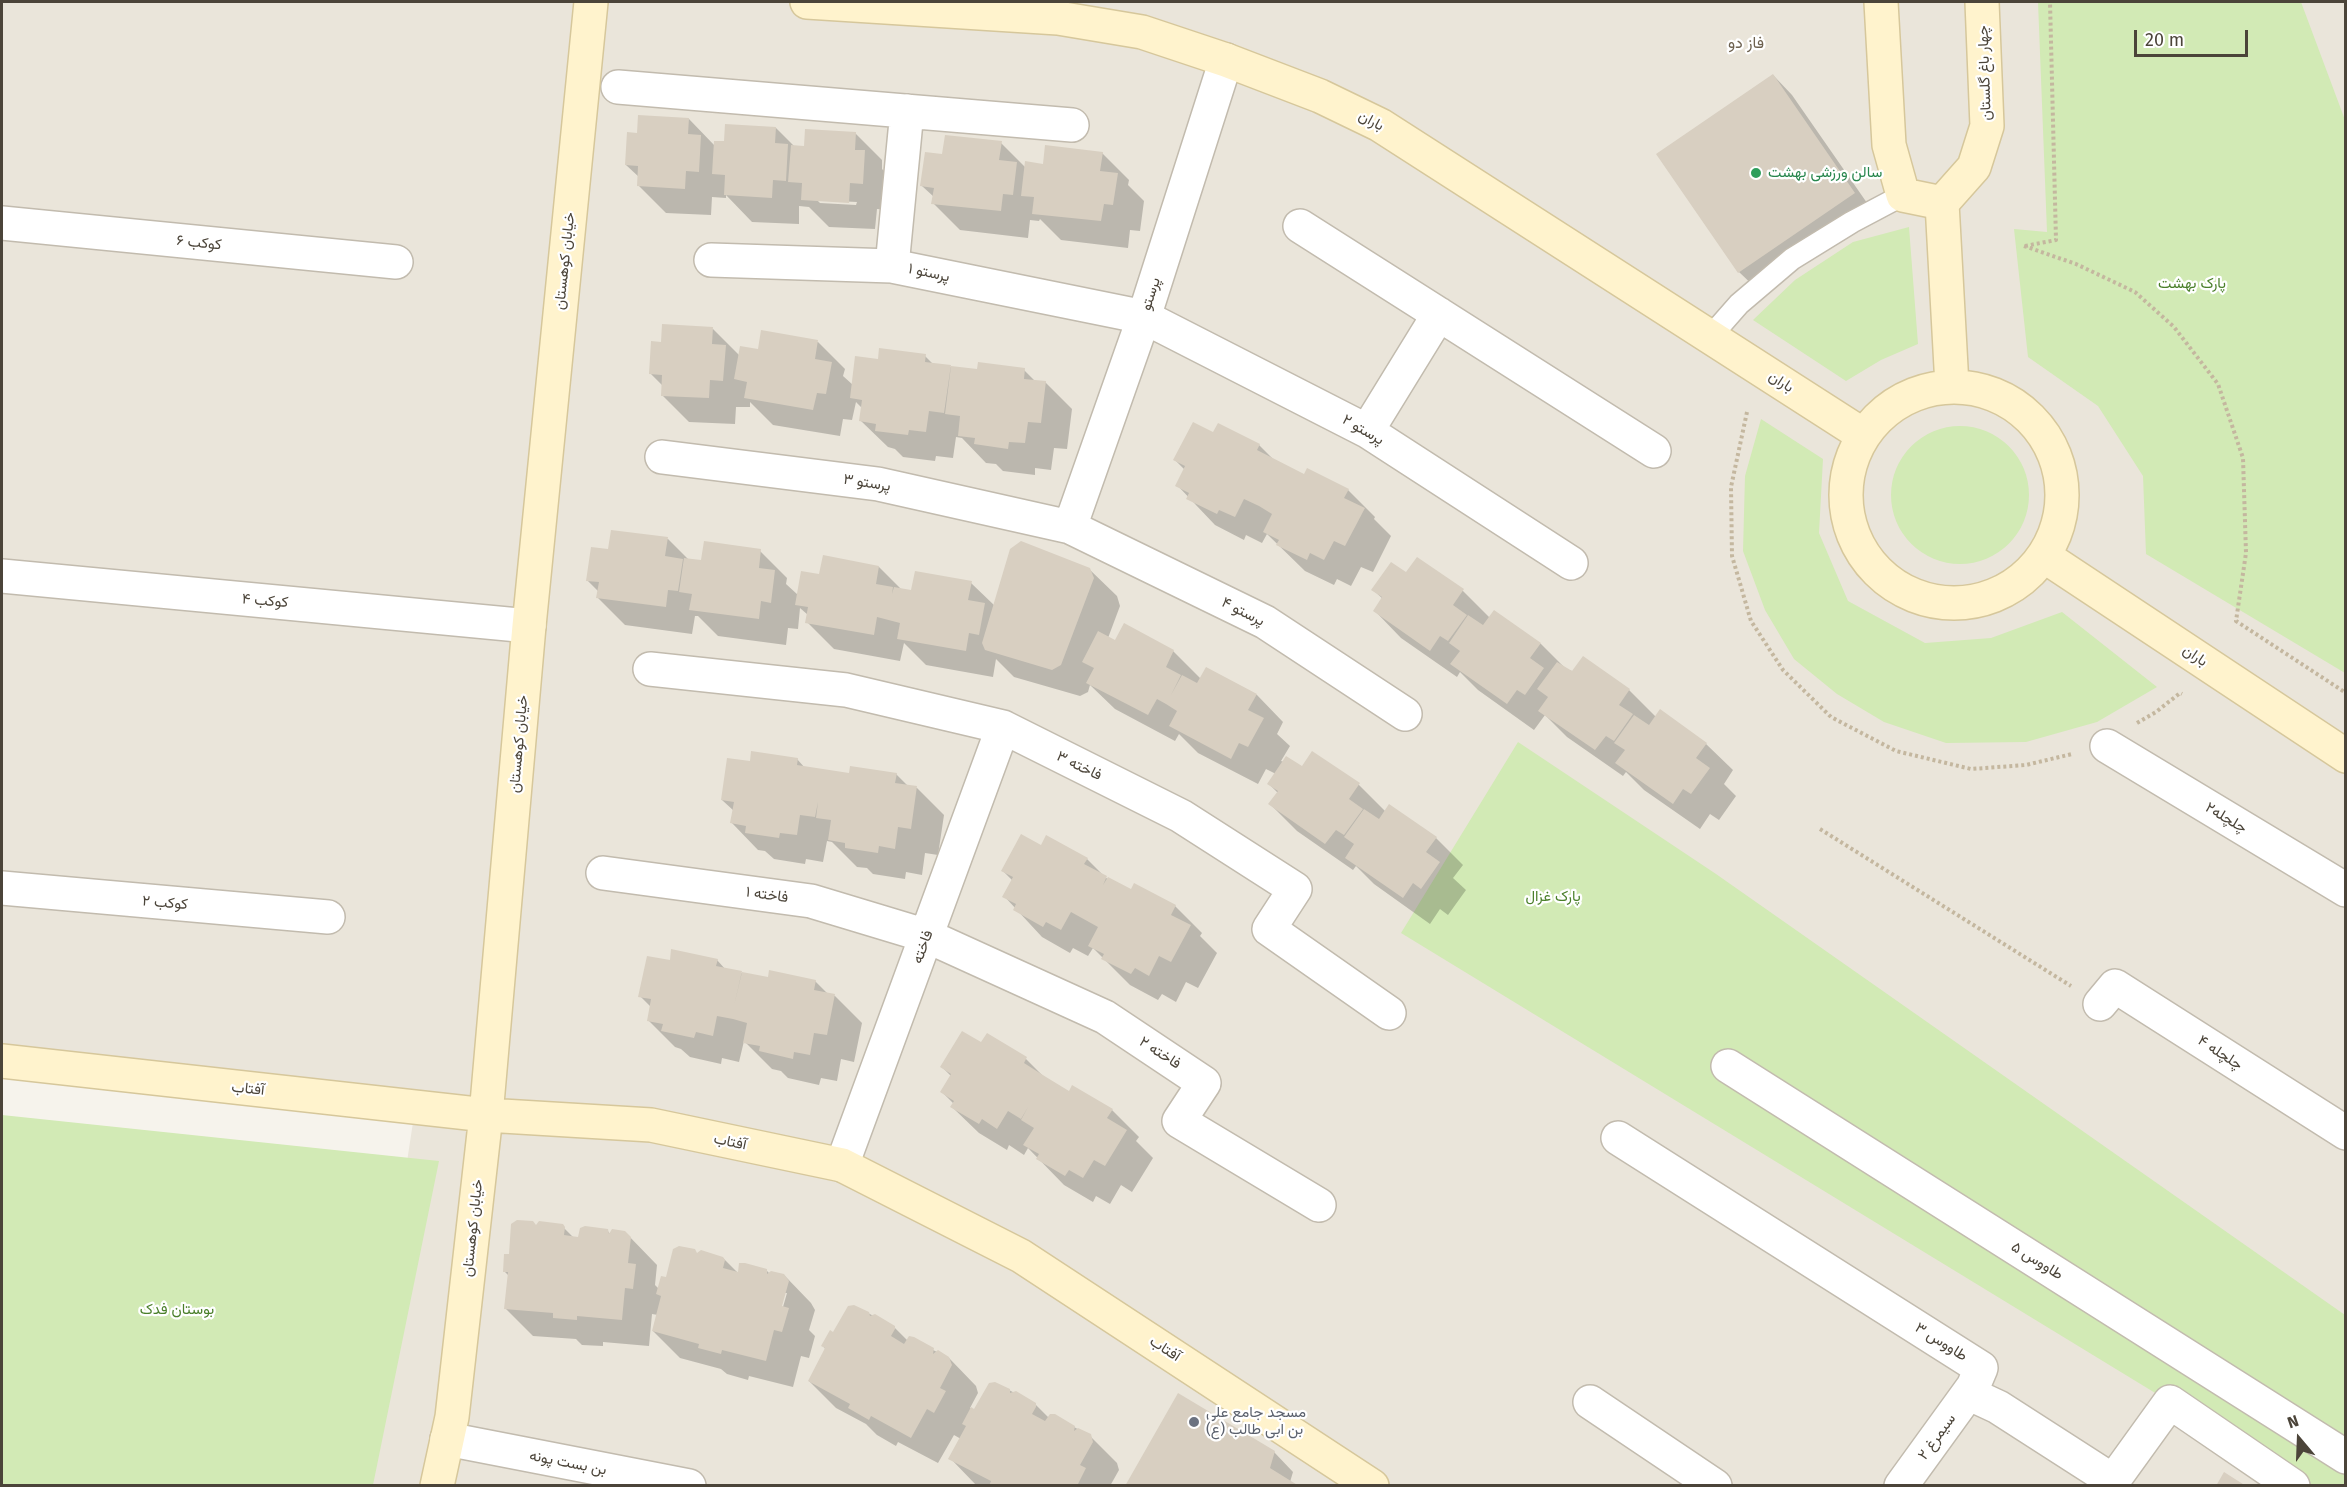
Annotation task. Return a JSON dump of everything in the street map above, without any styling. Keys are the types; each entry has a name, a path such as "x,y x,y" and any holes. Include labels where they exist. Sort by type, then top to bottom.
{"street":[{"name":"خیابان کوهستان","path":"437,1485 452,1417 486,1115 529,626 591,2"},
{"name":"باران","path":"807,2 1058,18 1142,32 1226,60 1320,96 1380,125 1863,435"},
{"path":"1881,2 1889,145 1904,195 1942,203 1952,386"},
{"name":"چهار باغ گلستان","path":"1942,203 1974,167 1987,126 1982,2"},
{"name":"پرستو","path":"1070,527 1144,317 1226,60"},
{"path":"618,87 1072,125"},
{"path":"892,266 907,111"},
{"name":"کوکب ۶","path":"2,223 396,262"},
{"path":"1300,226 1654,451"},
{"name":"پرستو ۱","path":"711,260 892,266 1144,317"},
{"path":"1367,431 1439,314"},
{"name":"پرستو ۲","path":"1144,317 1367,431 1571,563"},
{"path":"1952,386 1977,389 2008,400 2039,426 2060,470 2061,514 2044,556 2029,575 1992,597 1956,604 1920,599 1887,582 1864,558 1846,516 1845,479 1863,435 1892,406 1921,391 1952,386"},
{"name":"پرستو ۳","path":"662,457 878,484 1070,527"},
{"name":"پرستو ۴","path":"1070,527 1265,622 1405,714"},
{"name":"باران","path":"2044,556 2346,756"},
{"name":"کوکب ۴","path":"2,576 529,626"},
{"name":"فاخته ۳","path":"650,669 846,690 1003,728 1181,816 1295,889 1269,929 1389,1013"},
{"name":"فاخته","path":"842,1166 1003,728"},
{"name":"چلچله۲","path":"2107,746 2346,890"},
{"name":"فاخته ۱","path":"603,873 811,901 927,936"},
{"name":"کوکب ۲","path":"2,888 328,917"},
{"name":"فاخته ۲","path":"927,936 1105,1017 1204,1083 1179,1121 1319,1205"},
{"name":"چلچله ۴","path":"2100,1004 2115,986 2346,1133"},
{"name":"آفتاب","path":"2,1062 486,1115 651,1125 842,1166 1021,1256 1372,1485"},
{"name":"طاووس ۵","path":"1728,1065 2346,1457"},
{"name":"طاووس ۳","path":"1618,1138 1982,1368 1972,1388"},
{"path":"1972,1388 1970,1394 1998,1407 2113,1481 2170,1402 2293,1485"},
{"name":"سیمرغ ۲","path":"1901,1485 1972,1388"},
{"path":"1590,1402 1715,1485"},
{"name":"بن بست پونه","path":"447,1440 689,1485"}],"lane":[{"path":"1710,337 1739,304 1792,259 1852,222 1904,195"}],"path":[{"path":"2050,2 2056,240 2024,246 2076,264 2135,292 2174,327 2218,384 2243,458 2246,553 2235,621 2346,693"},
{"path":"1748,412 1731,487 1732,556 1751,621 1783,670 1832,717 1896,751 1971,770 2026,765 2107,746 2127,729 2156,712 2180,693"}],"shaded area":[{"path":"2,2 2345,2 2345,1485 358,1485 415,1109 2,1069"}],"green space":[{"name":"پارک بهشت","path":"2038,2 2301,2 2345,120 2345,673 2146,554 2143,476 2098,406 2028,357 2014,229 2047,232"},
{"path":"1909,227 1918,344 1881,360 1846,381 1753,320 1795,280 1853,242"},
{"path":"1761,419 1823,459 1819,533 1848,601 1925,643 1991,638 2062,612 2157,687 2097,722 2026,742 1946,743 1884,722 1837,694 1794,659 1765,610 1743,551 1745,476"},
{"path":"1960,426 1986,431 2009,446 2024,469 2029,495 2024,521 2009,544 1986,559 1960,564 1934,559 1911,544 1896,521 1891,495 1896,469 1911,446 1934,431"},
{"name":"پارک غزال","path":"1518,742 1716,874 2345,1315 2345,1485 2293,1485 2170,1402 1401,933"},
{"name":"بوستان فدک","path":"2,1115 439,1161 373,1485 2,1485"}],"building":[{"name":"سالن ورزشی بهشت","path":"1773,74 1855,193 1738,273 1656,154"},
{"path":"638,115 689,118 688,134 701,135 699,172 686,171 685,189 637,186 638,166 625,165 627,132 637,133"},
{"path":"725,124 776,127 775,143 788,144 786,181 773,180 772,198 724,195 725,175 712,174 714,141 724,141"},
{"path":"805,129 856,132 855,150 865,150 863,184 850,183 849,203 801,200 802,183 788,182 791,145 804,146"},
{"path":"945,135 1002,141 999,160 1017,162 1013,195 1003,194 1001,211 931,204 934,188 920,186 925,152 942,154"},
{"path":"1045,145 1103,152 1100,171 1118,173 1113,205 1104,204 1101,221 1032,214 1034,197 1021,196 1025,161 1043,164"},
{"path":"662,324 713,327 712,344 726,345 723,381 710,380 709,398 661,396 662,375 649,374 651,341 661,342"},
{"path":"761,330 818,340 815,359 832,362 826,394 817,393 813,410 744,398 747,382 734,379 740,346 758,349"},
{"path":"879,348 926,354 925,362 951,365 944,413 929,411 926,432 909,430 908,435 875,431 876,424 859,421 862,400 850,398 855,356 878,359"},
{"path":"978,362 1025,368 1024,379 1046,381 1041,423 1028,422 1025,443 1009,442 1008,449 974,444 975,438 958,436 960,416 945,414 951,366 977,369"},
{"path":"1193,422 1213,432 1218,423 1260,444 1257,450 1304,474 1307,468 1349,489 1344,498 1365,508 1345,546 1334,541 1324,560 1310,553 1307,560 1276,545 1279,540 1263,532 1272,514 1259,506 1244,499 1235,517 1219,510 1217,514 1186,499 1189,493 1175,486 1185,466 1173,460"},
{"path":"611,530 668,537 665,556 683,559 678,591 668,590 666,607 596,598 599,582 586,581 591,547 608,549"},
{"path":"704,541 761,549 759,568 775,570 771,603 761,601 759,619 689,610 692,594 679,592 684,558 701,560"},
{"path":"1021,541 1090,568 1094,578 1061,665 1052,670 985,650 982,643 1010,549"},
{"path":"823,555 879,566 876,584 893,587 892,594 894,587 911,590 915,571 972,581 968,600 985,603 979,635 969,633 966,651 897,639 900,623 877,617 874,635 805,623 808,607 795,605 801,571 819,574"},
{"path":"1417,557 1464,589 1453,605 1467,615 1448,641 1440,636 1430,651 1373,611 1382,597 1371,590 1391,562 1406,572"},
{"path":"1494,610 1541,643 1530,658 1544,668 1525,695 1517,690 1507,704 1450,664 1460,651 1449,643 1468,615 1483,625"},
{"path":"1124,623 1174,650 1166,667 1181,675 1171,695 1182,675 1197,683 1206,667 1257,694 1248,710 1264,718 1248,747 1239,743 1231,759 1169,726 1177,711 1157,699 1148,715 1086,683 1094,668 1082,662 1098,631 1115,640"},
{"path":"1583,656 1630,689 1619,705 1633,714 1614,741 1606,736 1595,750 1538,711 1548,697 1537,689 1557,662 1572,671"},
{"path":"1660,709 1707,743 1696,758 1710,768 1691,794 1683,789 1673,804 1615,763 1625,750 1614,743 1634,715 1649,725"},
{"path":"751,751 798,758 797,765 849,773 850,766 897,773 895,783 917,786 911,829 898,827 895,849 879,846 878,853 845,848 845,843 828,840 831,820 816,818 818,802 815,817 800,815 797,835 780,833 779,838 745,833 746,826 730,823 734,802 721,800 727,758 750,761"},
{"path":"1312,751 1360,783 1349,799 1363,809 1344,835 1336,830 1325,844 1268,804 1278,791 1267,784 1286,756 1302,766"},
{"path":"1389,804 1437,837 1426,852 1440,862 1421,889 1413,883 1403,898 1345,858 1354,844 1344,837 1364,809 1379,819"},
{"path":"1021,834 1041,845 1046,835 1088,858 1084,864 1107,876 1103,885 1108,877 1131,889 1134,883 1176,905 1171,915 1191,925 1171,962 1159,956 1149,976 1135,968 1131,974 1101,959 1104,954 1088,946 1098,927 1071,912 1061,930 1046,922 1043,927 1013,910 1016,904 1002,897 1013,877 1001,871"},
{"path":"671,949 718,959 716,966 742,971 734,1006 742,972 768,977 769,970 816,980 814,990 835,994 827,1035 814,1033 810,1055 794,1052 793,1059 759,1051 760,1046 743,1043 747,1023 733,1019 717,1016 713,1036 696,1032 694,1038 661,1031 663,1024 647,1021 651,999 638,997 647,956 670,960"},
{"path":"962,1031 981,1042 987,1033 1027,1057 1024,1063 1069,1091 1072,1085 1113,1109 1107,1118 1127,1130 1105,1166 1094,1160 1083,1178 1069,1170 1065,1176 1036,1159 1039,1154 1023,1145 1034,1128 1021,1120 1028,1107 1021,1119 1008,1111 997,1129 982,1119 979,1124 950,1107 954,1101 940,1092 951,1074 940,1067"},
{"path":"517,1220 533,1221 536,1225 539,1221 563,1224 564,1235 578,1237 580,1228 585,1226 608,1229 609,1234 612,1229 625,1231 631,1237 628,1263 636,1264 633,1289 625,1288 622,1320 577,1316 577,1320 553,1318 553,1313 504,1309 508,1272 503,1272 504,1254 509,1254 511,1224"},
{"path":"679,1246 695,1249 697,1253 701,1250 723,1257 725,1260 723,1268 738,1272 739,1263 745,1263 767,1269 767,1274 771,1271 784,1274 789,1281 782,1306 789,1308 782,1332 774,1330 766,1361 722,1350 721,1354 698,1348 699,1344 652,1331 661,1296 656,1294 661,1276 666,1277 673,1249"},
{"path":"854,1305 869,1312 870,1316 875,1314 895,1326 891,1336 904,1344 909,1336 914,1337 934,1348 933,1354 938,1350 949,1357 952,1365 940,1388 946,1391 934,1413 927,1409 911,1438 871,1416 869,1420 848,1408 850,1404 808,1381 825,1348 821,1346 830,1330 833,1332 848,1306"},
{"path":"995,1382 1010,1389 1010,1393 1016,1391 1036,1403 1032,1414 1045,1421 1050,1414 1055,1414 1075,1426 1074,1431 1078,1428 1091,1434 1093,1442 1080,1465 1086,1468 1077,1486 989,1486 991,1481 948,1459 966,1426 962,1424 971,1407 974,1409 989,1383"},
{"name":"مسجد جامع علی بن ابی طالب (ع)","path":"1178,1393 1275,1451 1270,1468 1299,1486 1125,1486"},
{"path":"2224,1472 2246,1486 2216,1486"}],"place":[{"name":"سالن ورزشی بهشت","path":"1756,173"},
{"name":"مسجد جامع علی بن ابی طالب (ع)","path":"1194,1422"}],"district":[{"name":"فاز دو","path":"1746,44"}]}
